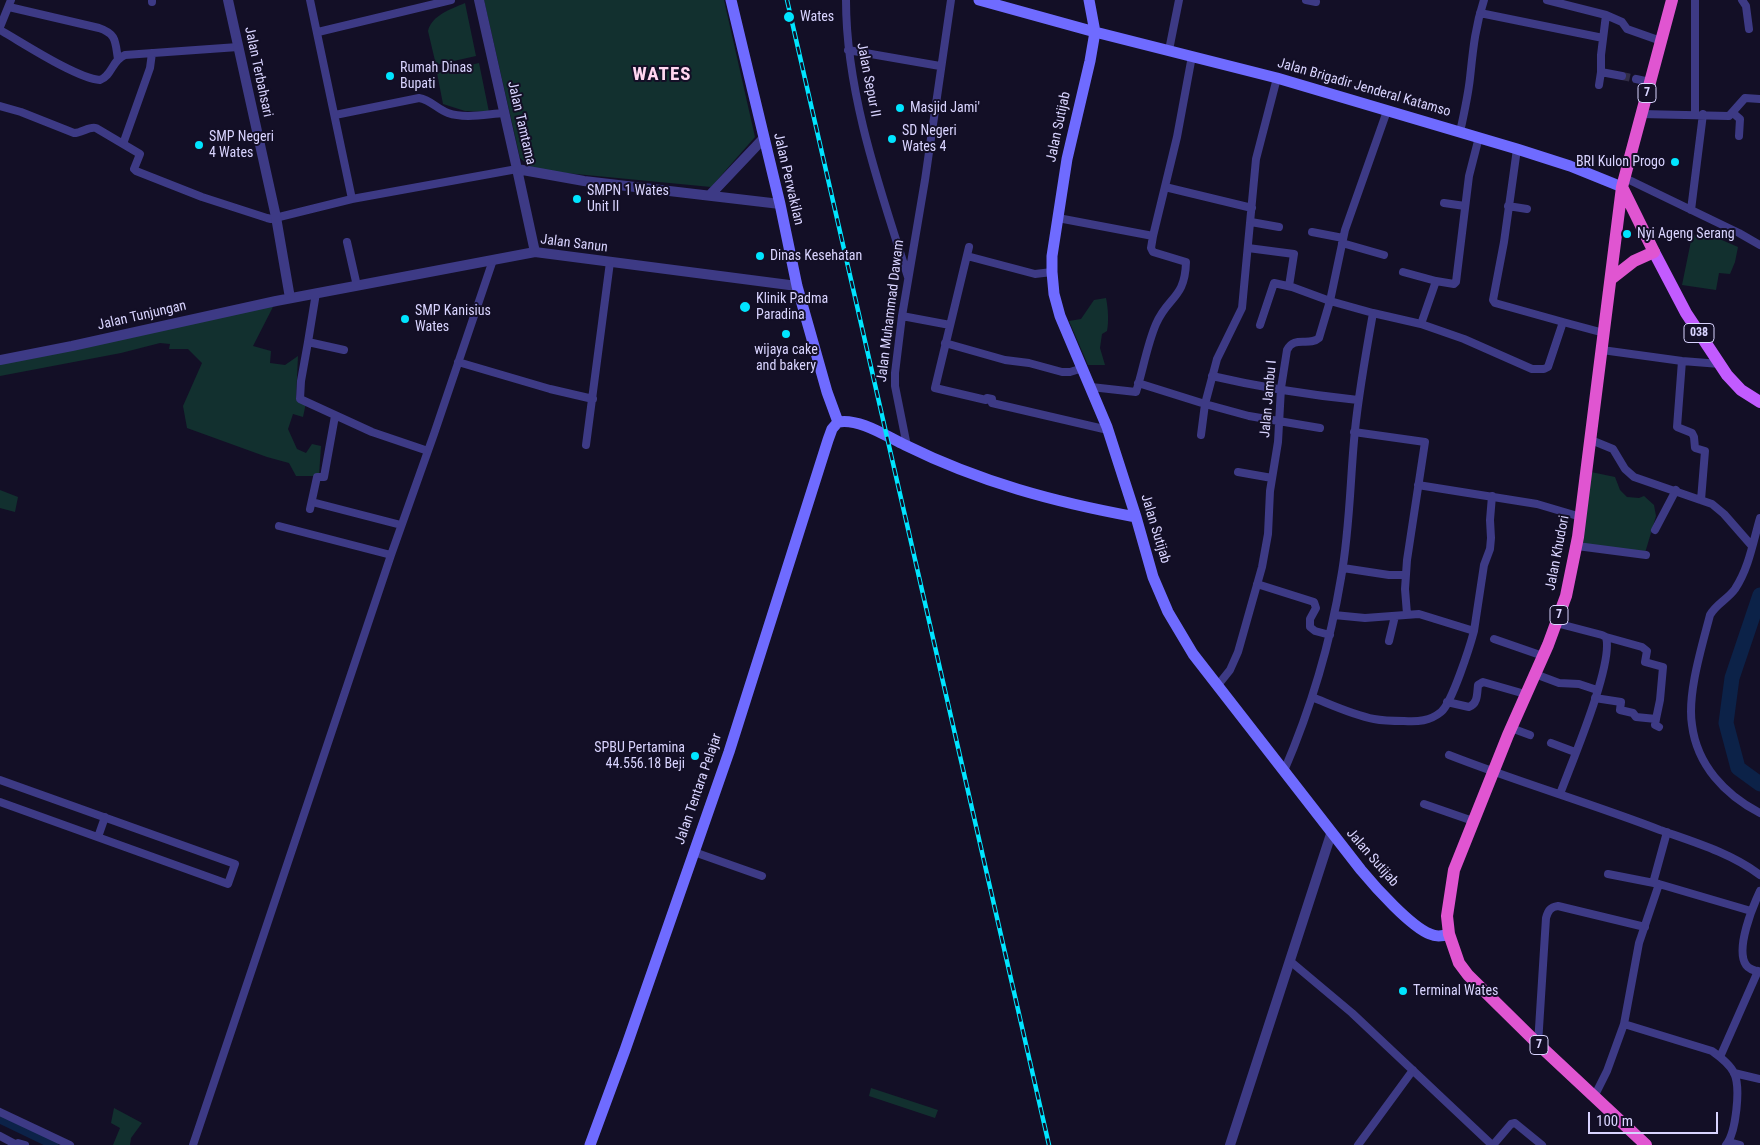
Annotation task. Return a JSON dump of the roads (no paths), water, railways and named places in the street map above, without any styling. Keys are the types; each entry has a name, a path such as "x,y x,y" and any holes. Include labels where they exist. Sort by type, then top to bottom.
{"highway":[{"name":"7","path":"1623,182 1672,0"},
{"path":"1611,279 1634,261 1654,252 1623,182"},
{"name":"Jalan Khudori","path":"1449,934 1447,916 1454,870 1566,596 1581,517 1623,182"},
{"name":"7","path":"1449,934 1458,963 1468,975 1538,1044 1646,1145"}],"main road":[{"name":"Jalan Perwakilan","path":"731,0 780,204 797,286 838,422"},
{"name":"Jalan Brigadir Jenderal Katamso","path":"979,0 1095,32 1277,78 1479,137 1623,182"},
{"path":"1089,0 1095,32"},
{"name":"Jalan Sutijab","path":"1095,32 1067,159 1052,272 1054,294 1060,316 1108,430 1154,577 1168,612 1193,654 1284,770 1331,834 1386,898 1415,924 1431,935 1449,934"},
{"name":"038","path":"1654,252 1686,313 1720,364 1741,390 1760,402"},
{"path":"838,422 848,420 1009,488 1136,517"},
{"name":"Jalan Tentara Pelajar","path":"590,1145 728,752 828,440 832,429 838,422"}],"street":[{"name":"Jalan Terbahsari","path":"228,0 276,218 290,298"},
{"path":"310,0 352,199"},
{"path":"318,32 451,0"},
{"name":"Jalan Tamtama","path":"478,0 518,169 535,252"},
{"name":"Jalan Sepur II","path":"846,0 848,50 863,122 877,178 908,279"},
{"name":"Jalan Muhammad Dawam","path":"907,446 895,386 902,316 925,180 950,0"},
{"path":"1169,50 1179,0"},
{"path":"1306,0 1316,2"},
{"path":"1460,132 1470,78 1474,42 1484,0"},
{"path":"1547,0 1570,2 1622,22 1627,29 1661,41"},
{"path":"1691,210 1699,114 1695,0"},
{"path":"1742,0 1746,6 1749,29"},
{"path":"118,59 113,36 109,31 10,4 0,28 60,64 96,80 107,77 118,59 125,55 238,47"},
{"path":"1480,13 1603,38"},
{"path":"1599,85 1606,15"},
{"path":"848,50 940,66"},
{"path":"123,144 150,68 152,53"},
{"path":"1091,387 1136,392 1156,325 1162,312 1180,292 1185,276 1185,262 1152,251 1151,248 1177,137 1192,56"},
{"path":"1601,72 1622,76"},
{"path":"1201,435 1205,404 1212,376 1219,355 1242,308 1257,152 1277,78"},
{"path":"1636,79 1650,82"},
{"path":"335,115 419,98 428,100 442,111 461,116 504,113"},
{"path":"1641,114 1729,116 1745,98 1760,99"},
{"path":"0,106 74,132 82,132 94,127 140,154 134,169 136,171 237,209 267,218 276,218 352,199 518,169 584,181 780,204"},
{"name":"Jalan Jambu I","path":"1218,685 1230,670 1238,652 1257,584 1268,534 1270,492 1287,350 1290,344 1294,342 1316,341 1319,338 1330,301 1343,241 1387,111"},
{"path":"1732,114 1740,119 1739,136"},
{"path":"1403,272 1436,281 1455,283 1465,206 1479,137"},
{"path":"710,195 763,139"},
{"path":"1517,149 1493,301 1604,333"},
{"path":"1623,182 1691,210 1760,245"},
{"path":"1165,188 1252,208"},
{"path":"1444,203 1465,206"},
{"path":"1508,206 1527,209"},
{"path":"1058,218 1153,236"},
{"path":"1251,222 1279,226"},
{"path":"1312,232 1384,255"},
{"path":"347,242 356,286"},
{"path":"969,247 935,388 986,400 987,398 992,399 992,403 1108,430"},
{"path":"1248,248 1294,254 1289,286"},
{"name":"Jalan Sanun","path":"290,298 535,252 797,286"},
{"path":"967,256 1035,274 1052,272"},
{"path":"193,1145 401,525 493,260"},
{"path":"586,445 610,262"},
{"path":"1421,324 1436,281"},
{"path":"1260,325 1273,284 1275,283 1289,286 1330,301 1421,324 1464,339 1522,365 1538,370 1548,367 1563,322"},
{"path":"316,293 300,399 372,432 428,451"},
{"name":"Jalan Tunjungan","path":"0,360 290,298"},
{"path":"1284,770 1299,736 1326,654 1334,615 1343,568 1350,506 1354,432 1358,400 1373,313"},
{"path":"902,316 950,325"},
{"path":"308,342 344,350"},
{"path":"945,343 1006,360 1029,363 1062,372 1083,368"},
{"path":"1602,350 1720,364"},
{"path":"1682,361 1676,427 1692,433 1695,448 1705,451 1702,500"},
{"path":"458,362 550,389 592,399"},
{"path":"1212,376 1313,395 1358,400"},
{"path":"1138,384 1249,416 1320,428"},
{"path":"335,416 324,477 317,477 311,505 401,525"},
{"path":"1354,432 1424,441 1425,443 1406,560 1407,614"},
{"path":"1591,440 1613,449 1629,474 1712,504 1724,514 1752,546"},
{"path":"1238,472 1272,478"},
{"path":"1418,486 1536,504 1581,517"},
{"path":"1655,530 1676,490"},
{"path":"1312,697 1364,717 1386,720 1422,721 1430,719 1442,711 1466,655 1474,630 1484,565 1490,549 1492,496"},
{"path":"1760,518 1745,569 1735,589 1710,615 1700,655 1691,713 1695,738 1707,766 1720,783 1738,801 1760,813"},
{"path":"279,526 391,555"},
{"path":"1577,546 1646,555"},
{"path":"1343,568 1390,575 1406,575"},
{"path":"1257,584 1314,602 1316,608 1310,619 1310,626 1315,631 1330,635"},
{"path":"1334,615 1365,618 1419,614 1474,630"},
{"path":"1389,641 1395,616"},
{"path":"1556,623 1642,647 1647,651 1645,662 1664,667 1655,725 1659,727"},
{"path":"1560,794 1596,694 1603,667 1606,637"},
{"path":"1494,639 1543,656"},
{"path":"1535,674 1559,683 1579,684 1596,694 1622,702 1620,710 1633,713 1636,717 1656,719"},
{"path":"1447,702 1473,706 1478,685 1483,682 1525,694"},
{"path":"1511,728 1530,735"},
{"path":"1551,742 1575,752"},
{"path":"1449,755 1666,832 1740,861 1760,875"},
{"path":"0,780 235,864 228,884 0,802"},
{"path":"1424,804 1473,821"},
{"path":"98,837 105,817"},
{"path":"1594,1097 1607,1071 1624,1024 1639,943 1656,884 1666,832"},
{"path":"1230,1145 1331,834"},
{"path":"694,852 762,876"},
{"path":"1608,874 1656,884 1751,912"},
{"path":"1720,1057 1759,972 1747,967 1744,962 1744,935 1760,891"},
{"path":"1538,1044 1548,911 1558,906 1645,927"},
{"path":"1290,961 1352,1013 1493,1145 1511,1124 1515,1123 1542,1145"},
{"path":"1624,1024 1712,1051 1720,1057 1734,1073 1736,1086 1735,1124 1727,1143 1740,1145"},
{"path":"1358,1145 1414,1070"},
{"path":"1734,1073 1760,1080"},
{"path":"0,1112 70,1145"},
{"path":"0,1136 15,1145 25,1145"}],"waterway":[{"path":"1760,595 1732,678 1726,723 1738,768 1760,784"},
{"path":"0,1119 54,1145"}],"tunnel":[{"path":"1622,76 1636,79"}],"railway":[{"path":"787,0 1049,1145"}],"place":[{"name":"Wates","path":"789,17"},
{"name":"Rumah Dinas Bupati","path":"390,76"},
{"name":"Masjid Jami'","path":"900,108"},
{"name":"SD Negeri Wates 4","path":"892,139"},
{"name":"SMP Negeri 4 Wates","path":"199,145"},
{"name":"BRI Kulon Progo","path":"1675,162"},
{"name":"SMPN 1 Wates Unit II","path":"577,199"},
{"name":"Nyi Ageng Serang","path":"1627,234"},
{"name":"Dinas Kesehatan","path":"760,256"},
{"name":"Klinik Padma Paradina","path":"745,307"},
{"name":"SMP Kanisius Wates","path":"405,319"},
{"name":"wijaya cake and bakery","path":"786,334"},
{"name":"SPBU Pertamina 44.556.18 Beji","path":"695,756"},
{"name":"Terminal Wates","path":"1403,991"}],"district":[{"name":"WATES","path":"662,75"}]}
